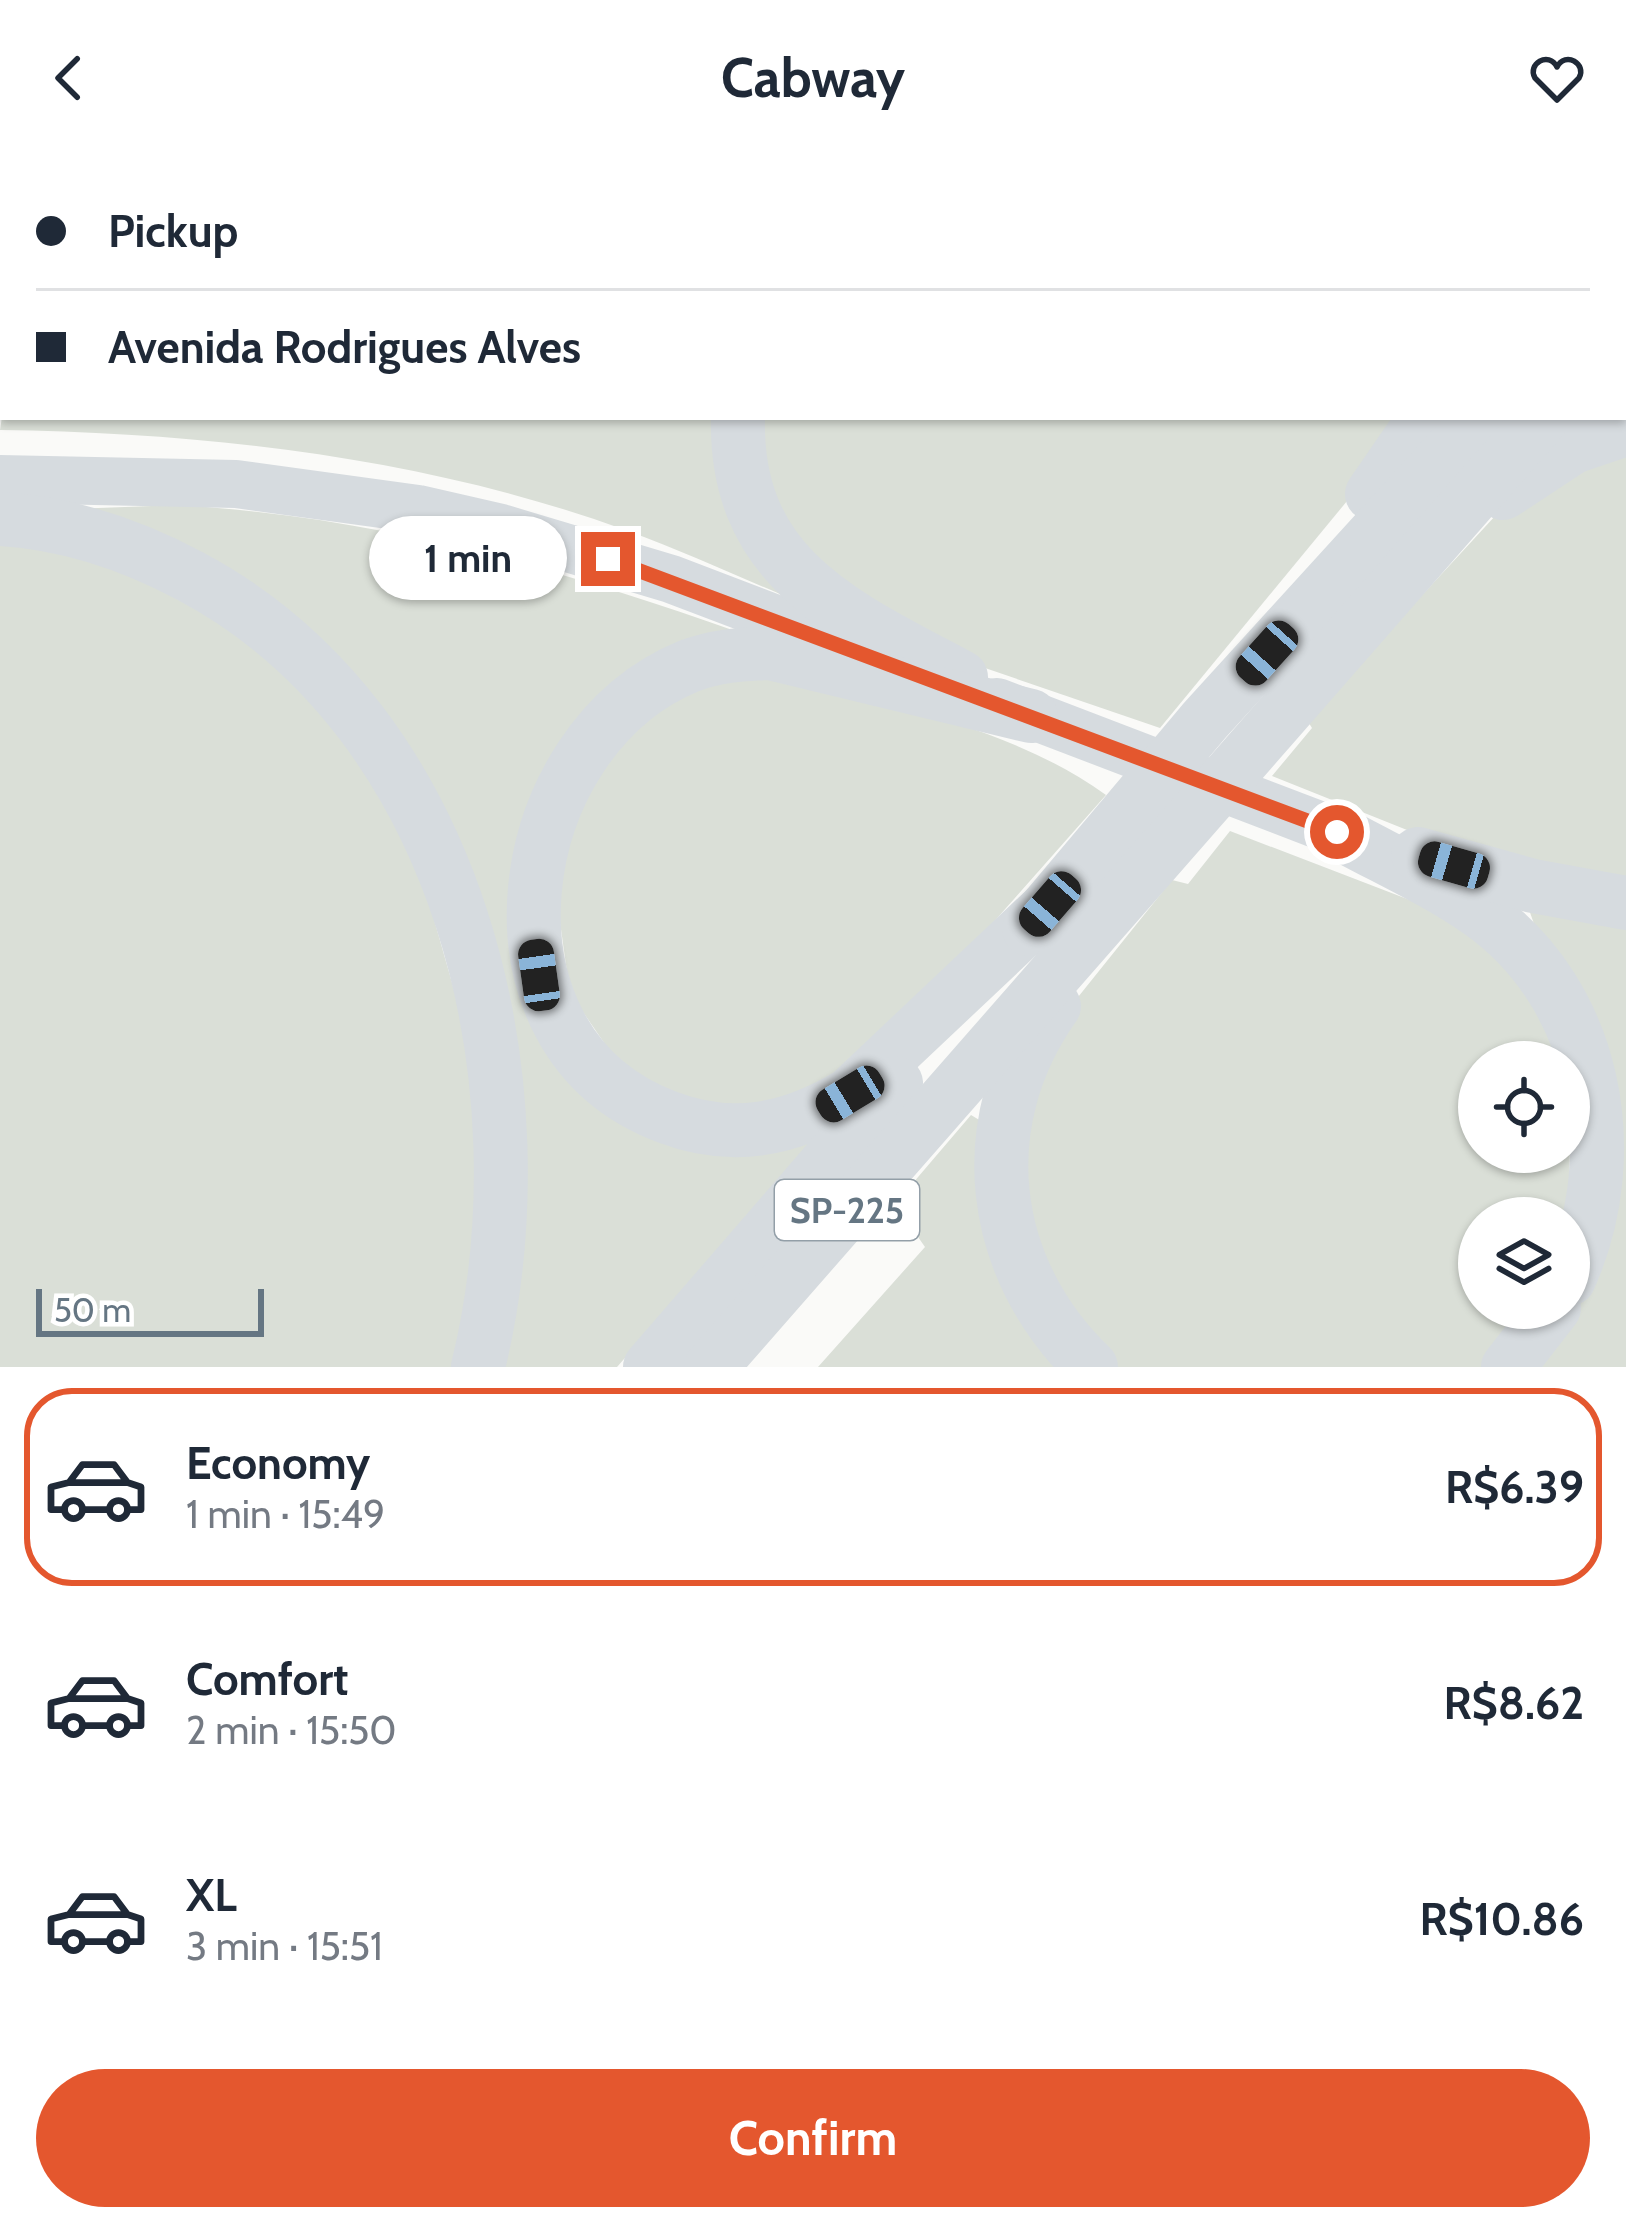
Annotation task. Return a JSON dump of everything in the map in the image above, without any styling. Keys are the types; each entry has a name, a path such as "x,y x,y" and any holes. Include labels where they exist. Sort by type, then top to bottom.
{"highway":[{"path":"738,420 740,474 751,505 784,562 808,587 846,616 1035,717"},
{"path":"1205,720 1423,420"},
{"name":"SP-225","path":"650,1367 1205,720 1478,420"},
{"name":"SP-225","path":"711,1367 1540,420"},
{"path":"1256,741 1463,526 1536,467 1573,447 1626,429"},
{"path":"2,488 94,535 153,556 261,620 307,659 393,762 423,818 458,912 491,1065 500,1204 478,1367"},
{"path":"1035,717 770,653 729,655 688,667 616,713 566,784 539,856 532,898 534,938 552,1013 573,1049 597,1075 630,1102 692,1127 757,1131 805,1118 850,1094 1050,904"},
{"path":"1320,825 1533,886 1626,903"},
{"path":"1320,825 1480,912 1548,980 1574,1021 1592,1064 1600,1132 1590,1225"},
{"path":"1090,1367 1049,1323 1012,1248 1002,1210 1001,1138 1021,1066 1048,1015 1169,844"},
{"path":"1508,1367 1538,1329"}],"main road":[{"path":"2,488 236,484 418,508 501,527 671,579 1320,825"}],"shaded area":[{"path":"2,420 723,420 757,559 780,594 628,531 553,506 397,468 239,444 0,430"},
{"path":"760,420 1405,420 1380,461 1160,728 985,668 828,581 773,499"},
{"path":"1626,443 1626,888 1427,838 1272,776 1312,728 1307,720 1496,515"},
{"path":"178,505 323,521 462,548 738,632 681,644 645,661 609,691 554,763 560,1059 812,1145 617,1367 492,1367 511,1219 394,738 45,510"},
{"path":"0,538 121,568 244,636 348,737 416,856 466,1032 478,1133 478,1225 455,1367 0,1367"},
{"path":"743,675 884,704 979,731 1066,770 1106,795 869,1063 802,1103 694,1108 622,1069 570,993 557,901 572,820 616,748 673,697"},
{"path":"1230,831 1454,917 1482,933 1566,1041 1458,1041 1458,1173 1570,1173 1569,1197 1458,1197 1458,1329 1519,1329 1488,1367 1114,1367 1042,1275 1015,1126 1054,1027 1172,880 1188,884"},
{"path":"1526,901 1626,923 1626,1367 1531,1367 1552,1329 1590,1329 1590,1261 1602,1239 1588,1173 1590,1041 1561,1041 1540,941"},
{"path":"971,1115 986,1124 1066,1367 818,1367 925,1247 895,1204"}],"route":[{"path":"608,559 1337,832"}]}
